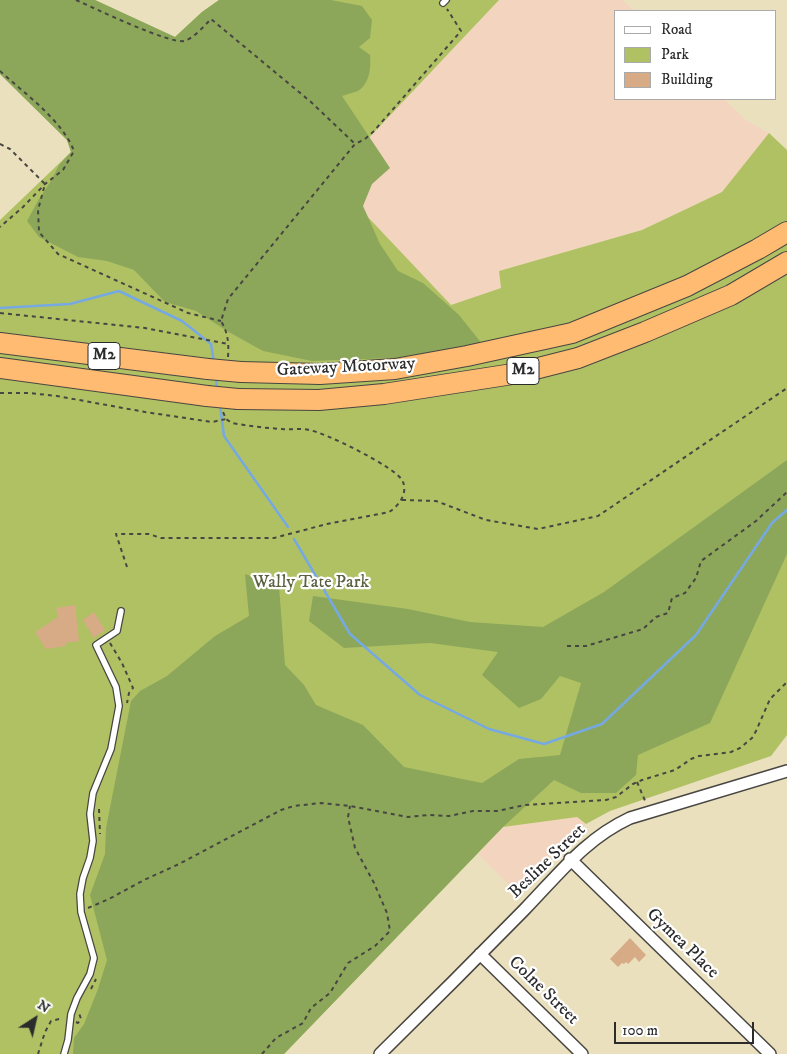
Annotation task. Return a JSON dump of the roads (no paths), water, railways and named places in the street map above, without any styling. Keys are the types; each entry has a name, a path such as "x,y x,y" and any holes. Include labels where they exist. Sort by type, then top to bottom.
{"highway":[{"name":"Gateway Motorway","path":"0,343 208,369 234,368 320,374 395,369 522,345 572,333 687,286 787,232"},
{"name":"Gateway Motorway","path":"0,368 238,399 319,400 384,394 519,373 578,358 731,295 787,262"}],"street":[{"name":"Besline Street","path":"381,1054 527,907 570,859 613,826 650,812 787,771"},
{"name":"Gymea Place","path":"570,859 770,1054"},
{"name":"Colne Street","path":"480,954 582,1054"}],"lane":[{"path":"64,1054 77,998 90,974 94,958 81,912 80,894 93,841 90,814 93,793 111,748 119,706 116,687 96,645 117,631 122,611"}],"waterway":[{"path":"0,308 70,304 119,291 182,321 211,344 214,362"},
{"path":"216,377 217,389"},
{"path":"220,405 224,436 288,527"},
{"path":"294,539 350,634 420,695 489,729 544,744 602,724 696,635 772,523 787,510"}],"park label":[{"name":"Wally Tate Park","path":"311,583"}]}
